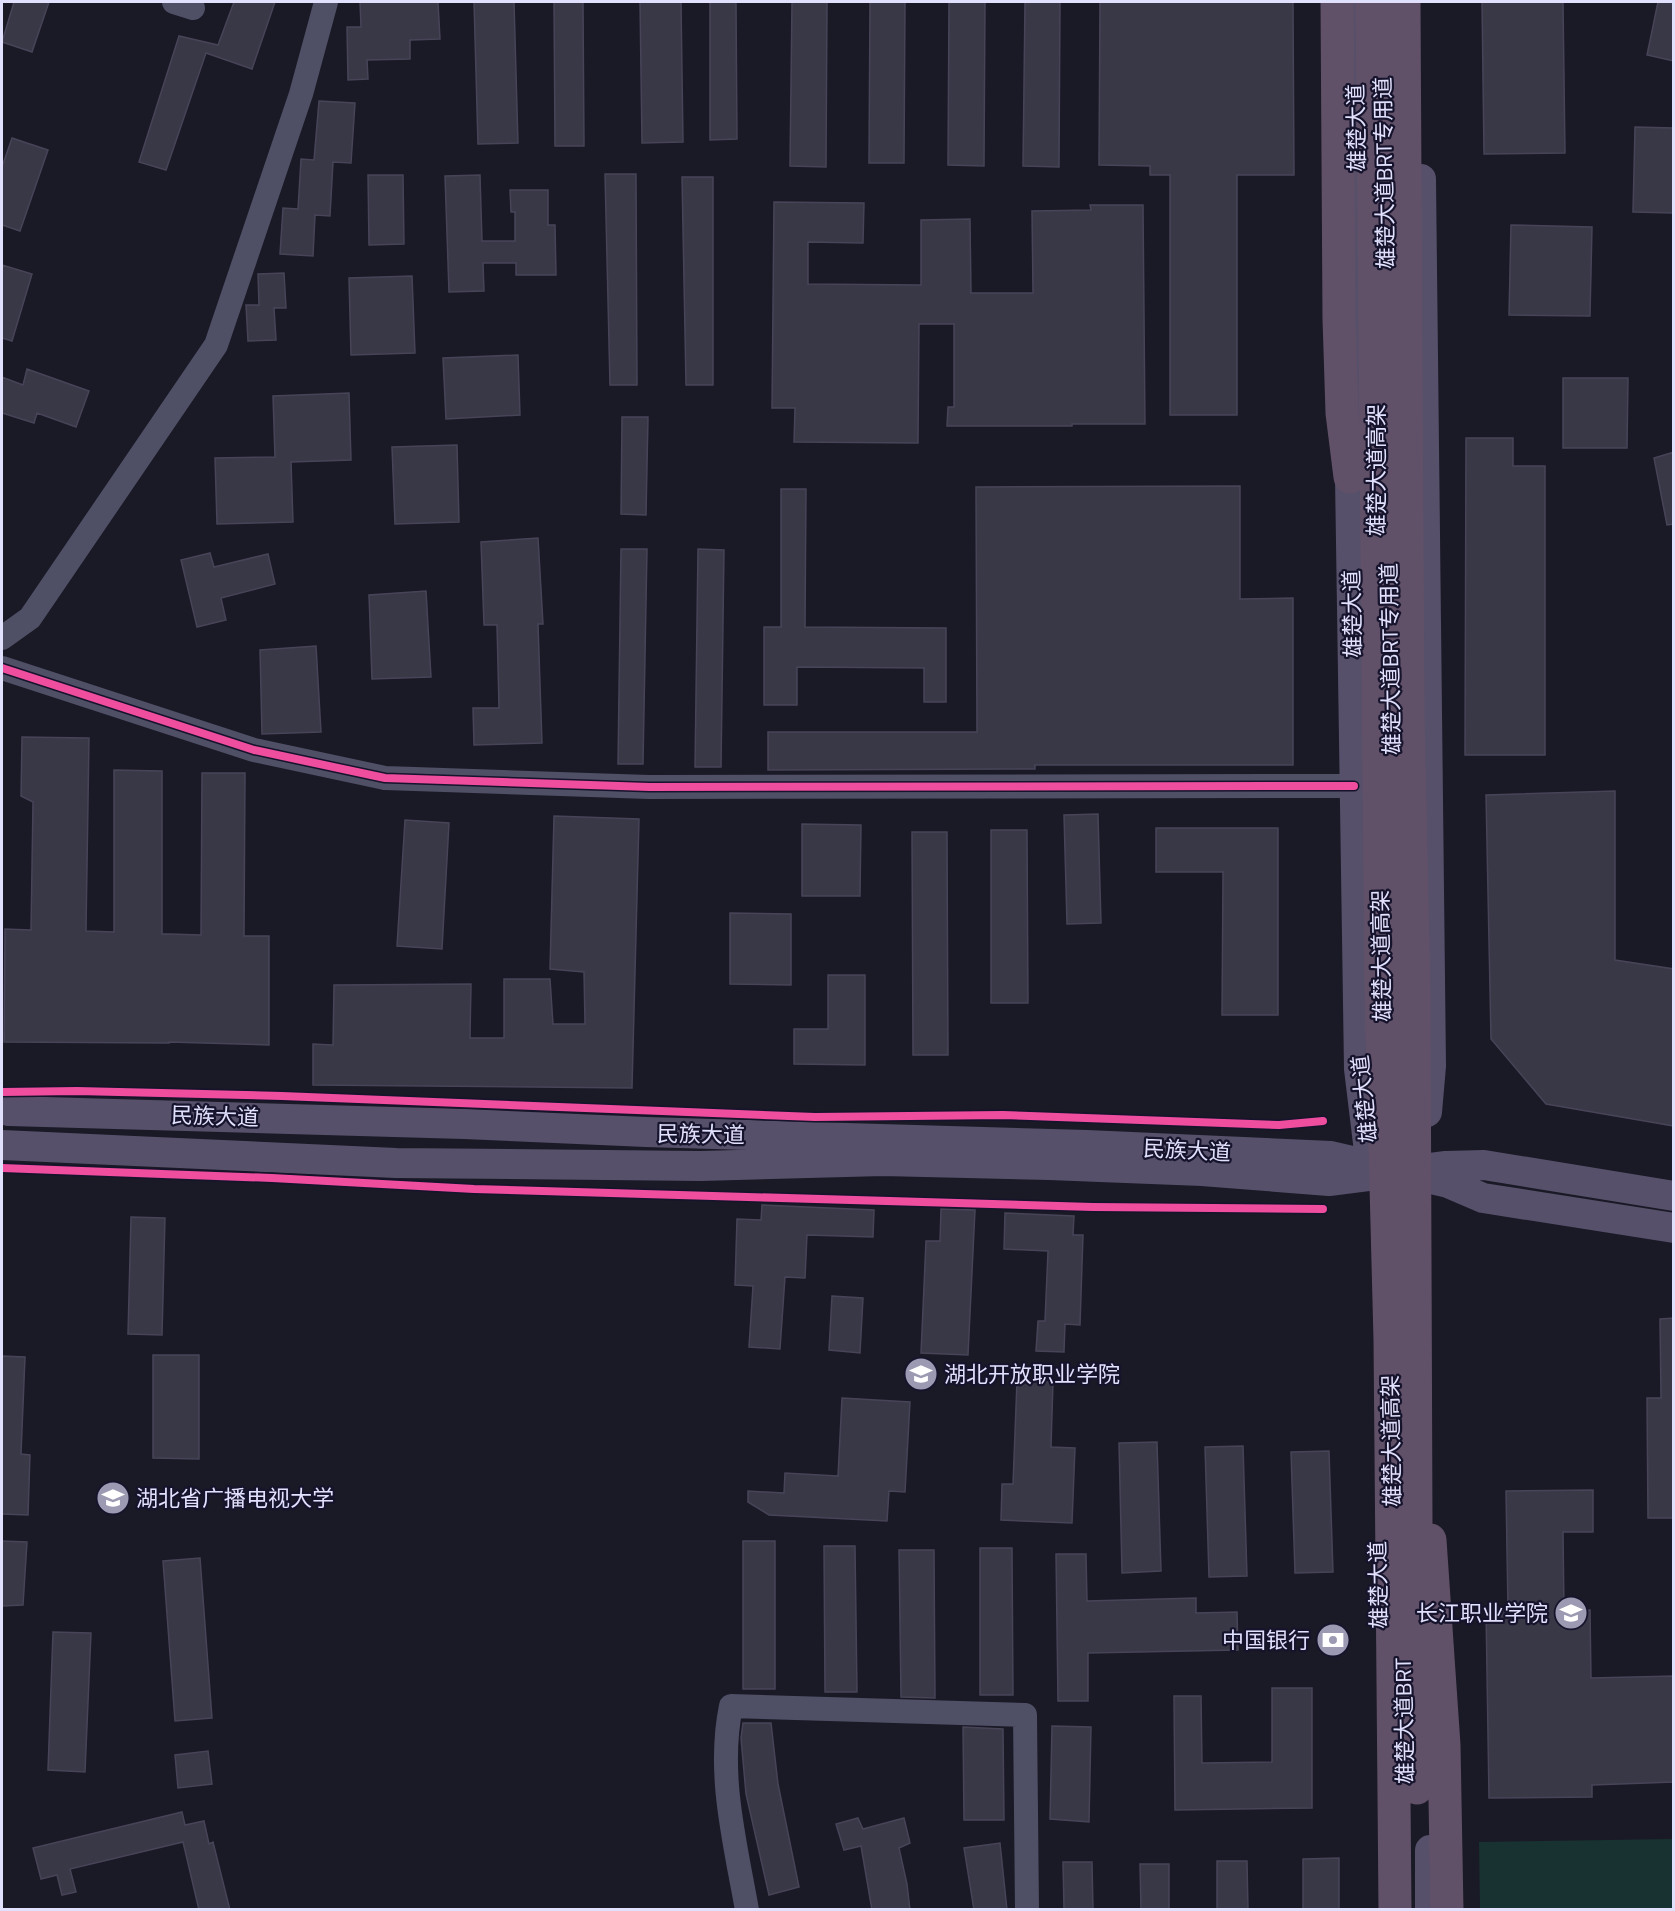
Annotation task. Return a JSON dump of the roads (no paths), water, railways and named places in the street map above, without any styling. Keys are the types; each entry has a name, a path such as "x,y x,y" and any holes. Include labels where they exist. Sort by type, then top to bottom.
{"highway":[{"path":"1337,2 1339,319 1342,413 1350,477"},
{"name":"雄楚大道高架","path":"1372,2 1380,969 1390,1340 1395,1910"},
{"name":"雄楚大道高架","path":"1404,2 1408,717 1414,993 1417,1910"},
{"path":"1428,1515 1444,1745 1447,1910"}],"main road":[{"name":"雄楚大道","path":"1355,2 1359,412 1350,477 1359,1069 1397,1172 1428,1515 1430,1910"},
{"name":"雄楚大道","path":"1383,1910 1397,1172 1431,1054 1419,2"},
{"name":"民族大道","path":"4,1110 452,1123 1331,1156 1448,1183 1484,1198 1674,1228"},
{"name":"民族大道","path":"2,1145 396,1163 701,1166 883,1161 1202,1171 1329,1180 1484,1165 1674,1196"}],"street":[{"path":"2,638 30,618 216,345 302,94 326,2"},
{"name":"雄楚大道BRT专用道","path":"1382,2 1397,1172"},
{"path":"2,668 254,750 385,778 649,787 1354,786"},
{"name":"雄楚大道BRT","path":"1397,1172 1406,1910"},
{"path":"747,1910 727,1798 726,1732 732,1706 1025,1715 1027,1910"}],"place":[{"name":"湖北开放职业学院","path":"921,1374"},
{"name":"湖北省广播电视大学","path":"113,1498"},
{"name":"长江职业学院","path":"1571,1613"},
{"name":"中国银行","path":"1333,1640"}]}
